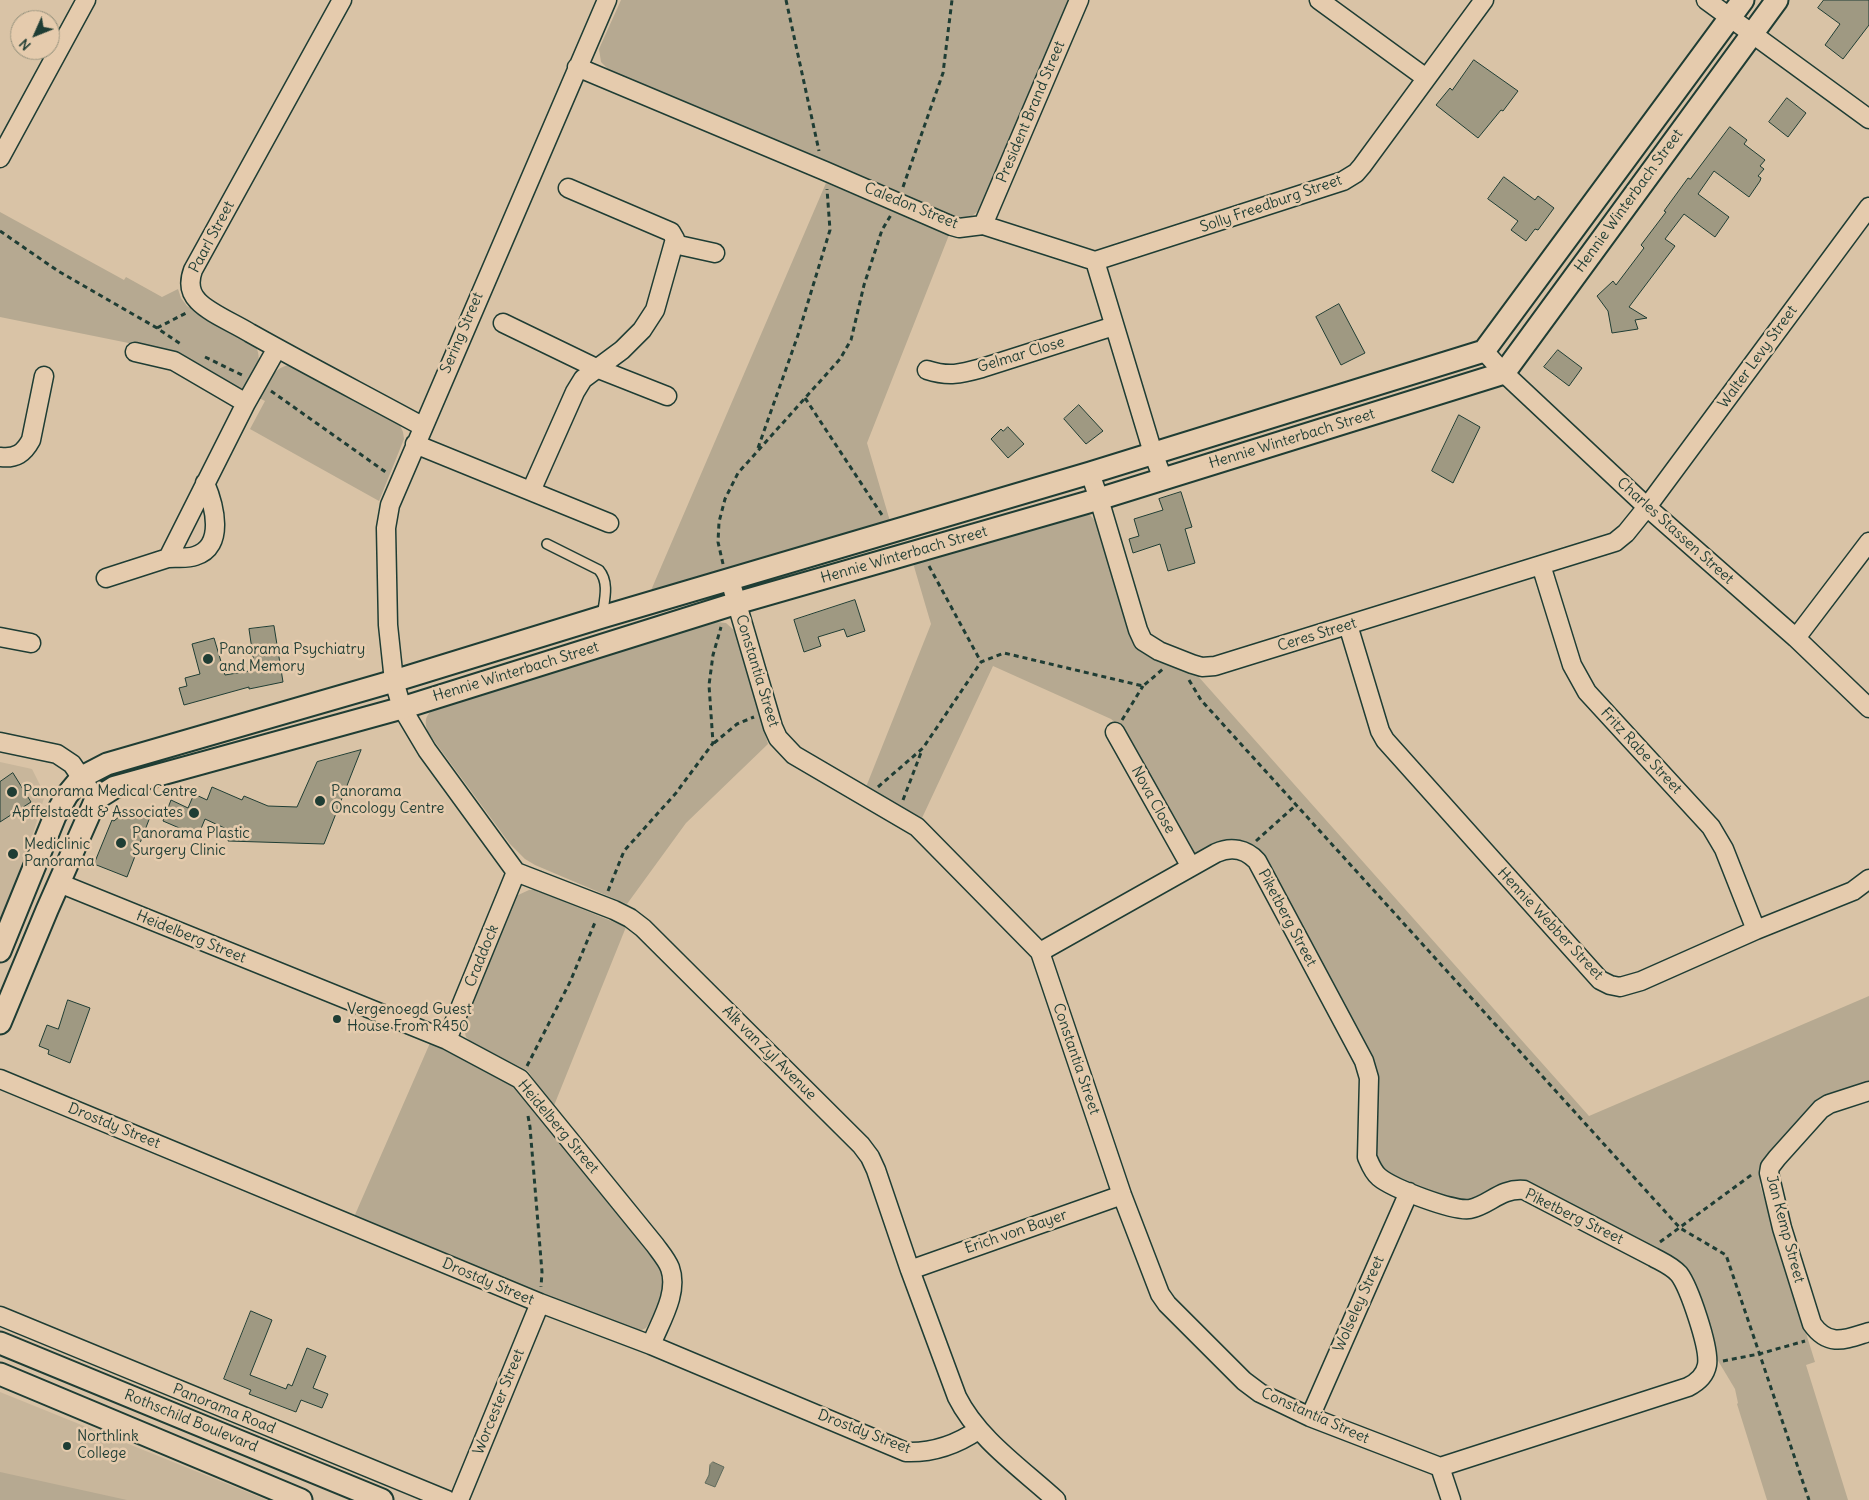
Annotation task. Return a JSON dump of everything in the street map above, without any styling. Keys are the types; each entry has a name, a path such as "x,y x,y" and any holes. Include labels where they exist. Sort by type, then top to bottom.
{"street":[{"path":"0,158 86,0"},
{"name":"Paarl Street","path":"202,305 192,294 190,286 193,270 342,0"},
{"name":"Sering Street","path":"394,681 388,625 386,528 390,505 422,426 607,0"},
{"name":"President Brand Street","path":"984,225 1079,0"},
{"path":"1319,0 1426,78"},
{"name":"Solly Freedburg Street","path":"1095,261 1344,181 1356,173 1484,0"},
{"path":"1706,0 1869,119"},
{"name":"Hennie Winterbach Street","path":"0,951 55,816 67,795 82,777 107,764 394,681 602,617 1090,473 1484,351 1743,0"},
{"name":"Hennie Winterbach Street","path":"96,799 115,787 402,708 737,604 1099,499 1504,373 1777,0"},
{"name":"Caledon Street","path":"577,67 952,226 959,228 984,225 1095,261"},
{"path":"531,491 575,392 583,379 622,350 642,330 655,310 676,239 671,232 568,188"},
{"name":"Walter Levy Street","path":"1648,507 1869,207"},
{"path":"674,244 714,253"},
{"path":"1095,261 1152,453 1163,479"},
{"path":"202,305 277,348 422,426"},
{"path":"504,323 596,368 668,396"},
{"name":"Gelmar Close","path":"927,370 940,374 960,374 1114,326"},
{"path":"168,558 246,403 277,348"},
{"name":"Charles Stassen Street","path":"1484,351 1504,373 1648,507 1796,638 1869,708"},
{"path":"136,352 174,361 246,403"},
{"path":"0,457 17,457 27,448 31,440 44,376"},
{"path":"415,444 609,523"},
{"name":"Ceres Street","path":"1090,473 1138,630 1143,640 1150,646 1176,658 1202,667 1215,666 1615,542 1626,533 1648,507"},
{"path":"106,578 168,558 195,557 206,550 213,543 214,513 206,483"},
{"path":"1796,638 1869,542"},
{"name":"Fritz Rabe Street","path":"1541,564 1572,665 1578,678 1587,692 1711,827 1724,849 1756,930"},
{"name":"Constantia Street","path":"730,580 768,712 778,738 794,755 909,821 929,838 1040,952 1122,1195 1157,1286 1168,1304 1244,1381 1260,1393 1310,1417 1440,1468"},
{"name":"Hennie Webber Street","path":"1348,625 1380,731 1385,740 1600,980 1610,985 1632,985 1756,930 1853,891 1869,879"},
{"path":"0,637 31,643"},
{"path":"394,681 402,708 427,750 516,872"},
{"name":"Nova Close","path":"1115,732 1191,868"},
{"path":"0,742 57,754 72,764 96,799 2,1013"},
{"path":"1040,952 1221,851 1229,849 1245,852"},
{"name":"Piketberg Street","path":"1245,852 1256,861 1364,1061 1369,1078 1368,1157 1375,1173 1384,1181 1409,1192 1461,1210 1477,1207 1505,1192 1524,1190 1671,1266 1684,1282 1689,1292 1704,1342 1707,1364"},
{"name":"Alk van Zyl Avenue","path":"516,872 602,905 630,918 643,928 861,1145 876,1170 910,1270 957,1397 965,1412 978,1430 1056,1500"},
{"name":"Craddock","path":"447,1040 516,872"},
{"name":"Heidelberg Street","path":"59,883 447,1040 520,1079 655,1245 669,1266 673,1282 669,1300 650,1346"},
{"name":"Drostdy Street","path":"0,1079 540,1303 650,1346 906,1452 945,1448 964,1440 978,1430"},
{"name":"Jan Kemp Street","path":"1822,1336 1812,1324 1770,1180 1770,1167 1821,1109 1829,1104 1869,1091"},
{"name":"Wolseley Street","path":"1310,1417 1409,1192"},
{"name":"Erich von Bayer","path":"910,1270 1122,1195"},
{"name":"Worcester Street","path":"459,1500 540,1303"},
{"name":"Panorama Road","path":"0,1316 448,1500"},
{"path":"1822,1336 1838,1340 1869,1332"},
{"name":"Rothschild Boulevard","path":"0,1343 382,1500"},
{"path":"1451,1500 1440,1468 1688,1387 1701,1379 1707,1364"},
{"name":"Rothschild Boulevard","path":"0,1374 301,1500"}],"lane":[{"path":"547,544 599,570 603,575 606,582 602,617"}],"path":[{"path":"757,451 798,335 830,230 825,171 786,0"},
{"path":"730,580 718,542 725,499 738,473 840,359 851,340 864,285 882,230 898,202 943,73 952,0"},
{"path":"0,231 58,271 157,328 189,350"},
{"path":"157,328 202,305"},
{"path":"198,354 258,382 399,481"},
{"path":"713,743 709,685 713,655 721,626 737,604"},
{"path":"898,815 923,748 981,662 1004,653 1143,686"},
{"path":"1115,732 1143,686 1176,658 1201,700 1680,1228 1726,1255 1809,1500"},
{"path":"520,1079 570,982 624,851 676,793 713,743 737,724 768,712"},
{"path":"866,797 923,748"},
{"path":"1245,852 1296,805"},
{"path":"526,1108 530,1127 542,1272 540,1303"},
{"path":"1646,1253 1758,1170 1770,1167"},
{"path":"1707,1364 1759,1354 1822,1336"}],"shaded area":[{"path":"621,0 1069,0 981,209 969,218 959,219 610,71 601,62 599,49"},
{"path":"826,183 949,235 867,443 892,528 649,595"},
{"path":"0,212 124,280 126,277 162,297 178,289 181,298 187,306 250,340 258,352 259,359 258,365 244,390 173,352 0,317"},
{"path":"294,365 399,423 404,439 379,501 250,429 265,401 259,398 268,382 278,369"},
{"path":"1085,513 1090,515 1097,523 1133,641 1146,654 1197,675 1589,1116 1869,996 1869,1083 1820,1099 1814,1103 1764,1159 1760,1172 1760,1185 1815,1362 1806,1365 1848,1500 1767,1500 1737,1404 1735,1389 1717,1359 1693,1280 1677,1261 1526,1182 1507,1183 1477,1197 1459,1202 1382,1170 1374,1155 1378,1083 1373,1059 1263,856 1255,847 1239,840 1222,842 1195,855 1190,852 1117,724 1111,719 993,666 922,818 866,787 931,624 913,563"},
{"path":"716,622 726,623 736,632 768,744 686,823 627,904 525,859 510,844 429,734 426,719 430,712 443,703"},
{"name":"Mediclinic Panorama","path":"0,762 32,769 45,795 0,933"},
{"path":"529,890 535,890 626,927 553,1108 528,1071 470,1041 466,1037 463,1026 512,901 516,896"},
{"path":"430,1043 512,1084 662,1270 664,1276 663,1291 657,1308 646,1328 637,1332 631,1331 354,1217"},
{"name":"Northlink College","path":"0,1392 267,1500 0,1500"},
{"path":"713,1462 724,1467 715,1487 705,1483 709,1475 710,1465"},
{"path":"0,1472 127,1500 0,1500"}],"building":[{"path":"1824,0 1869,0 1869,25 1843,59 1825,45 1840,24 1818,8"},
{"path":"1474,60 1518,91 1503,111 1501,110 1478,138 1436,105 1450,88 1452,90"},
{"path":"1787,98 1806,113 1788,137 1769,122"},
{"path":"1730,127 1747,140 1744,144 1765,160 1760,166 1764,169 1758,176 1761,178 1760,181 1749,197 1714,171 1698,194 1729,217 1715,237 1684,214 1665,239 1675,246 1629,307 1647,318 1635,320 1638,329 1612,333 1608,311 1597,296 1613,281 1616,285 1644,248 1641,245 1666,212 1664,211 1688,178 1690,179"},
{"path":"1504,177 1535,200 1538,196 1554,208 1538,230 1535,229 1526,241 1511,230 1518,221 1488,199"},
{"path":"1339,304 1365,353 1341,365 1316,317"},
{"path":"1558,350 1582,368 1569,386 1544,367"},
{"path":"1079,405 1103,431 1086,444 1064,419"},
{"path":"1459,415 1480,427 1453,483 1432,471"},
{"path":"1008,427 1024,444 1008,458 991,439 1001,429 1003,431"},
{"path":"1181,492 1192,527 1185,529 1195,563 1168,571 1160,544 1133,553 1129,539 1139,536 1134,519 1163,510 1159,499"},
{"path":"855,600 865,631 847,637 844,629 818,637 821,646 804,652 794,620"},
{"path":"274,626 283,682 249,689 249,687 184,705 179,688 187,686 185,678 200,674 192,644 214,638 225,675 255,670 249,629"},
{"name":"Panorama Oncology Centre","path":"361,750 324,844 228,841 231,831 205,819 198,836 163,821 171,800 188,808 194,794 207,800 212,787 242,800 244,796 268,806 297,807 317,762"},
{"name":"Panorama Medical Centre","path":"13,773 31,802 0,822 0,782"},
{"name":"Panorama Plastic Surgery Clinic","path":"132,810 150,817 127,877 94,864 112,820 114,821 121,815 131,814"},
{"path":"68,1000 90,1008 70,1063 48,1054 49,1050 39,1046 47,1025 58,1029"},
{"path":"251,1311 272,1320 250,1375 286,1389 288,1384 292,1386 307,1348 326,1356 313,1388 328,1394 322,1408 301,1400 296,1412 249,1394 251,1390 224,1379"}],"place":[{"name":"Panorama Psychiatry and Memory","path":"208,659"},
{"name":"Panorama Medical Centre","path":"12,792"},
{"name":"Panorama Oncology Centre","path":"320,801"},
{"name":"Apffelstaedt & Associates","path":"194,813"},
{"name":"Panorama Plastic Surgery Clinic","path":"121,843"},
{"name":"Mediclinic Panorama","path":"13,854"},
{"name":"Vergenoegd Guest House From R450","path":"337,1019"},
{"name":"Northlink College","path":"67,1446"}]}
